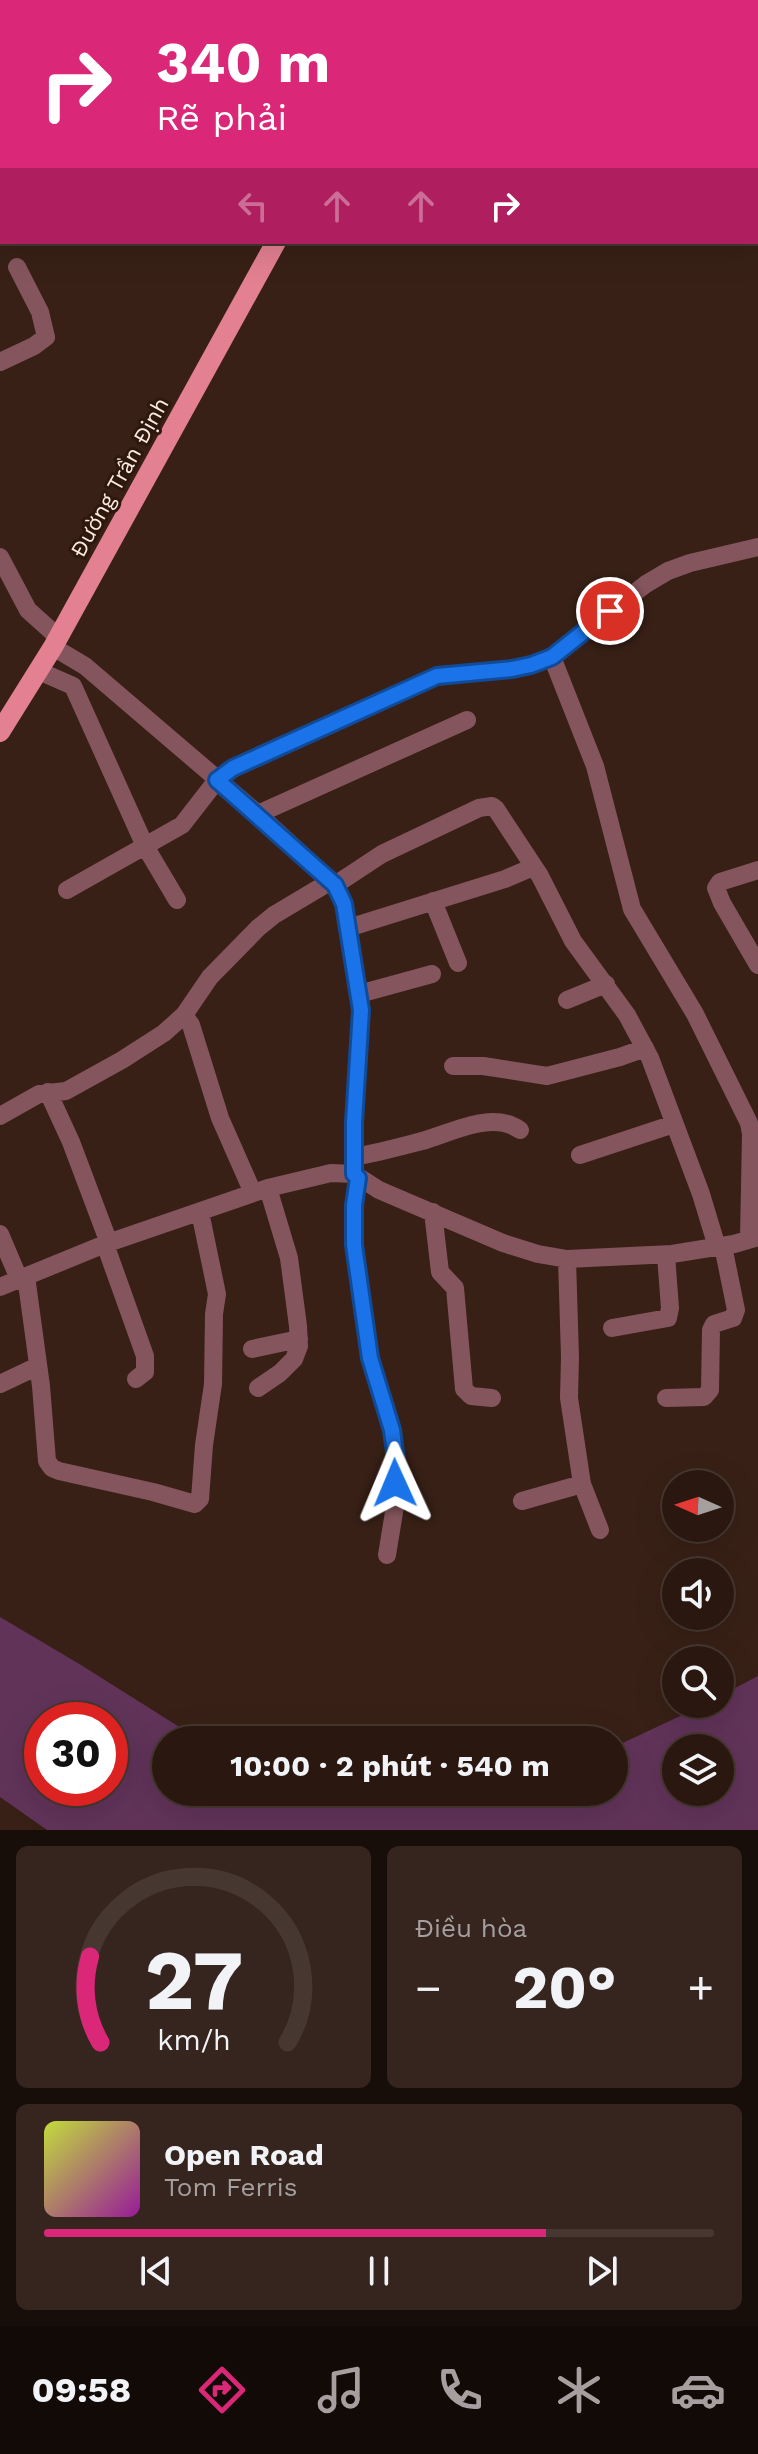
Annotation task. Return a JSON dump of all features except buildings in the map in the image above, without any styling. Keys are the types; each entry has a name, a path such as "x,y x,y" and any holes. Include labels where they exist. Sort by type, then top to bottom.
{"main road":[{"name":"Đường Trần Định","path":"0,732 56,642 275,244"}],"street":[{"path":"0,362 46,337 40,312 17,267"},
{"path":"67,890 182,825 217,780 233,768 437,676 512,669 552,657 646,584 668,571 758,547"},
{"path":"0,557 28,610 56,642 258,814 333,883 344,904 361,1010 354,1245 370,1358 392,1430 396,1460 395,1506 387,1555"},
{"path":"355,1170 379,1190 503,1243 567,1259 666,1255 754,1238 749,1123 695,1014 632,909 595,766 552,657"},
{"path":"39,671 73,686 145,846 177,900"},
{"path":"258,814 467,720"},
{"path":"0,1116 39,1094 66,1091 171,1028 184,1015 210,977 274,915 382,854 492,806 500,812 573,941 627,1015 645,1048 720,1246 736,1310 733,1318 714,1324 711,1330 710,1390 704,1397 666,1398"},
{"path":"348,928 505,879 533,867"},
{"path":"757,961 716,888 720,882 758,870"},
{"path":"433,901 458,963"},
{"path":"359,994 432,974"},
{"path":"567,1000 606,984"},
{"path":"184,1015 191,1025 220,1118 260,1190 289,1258 299,1339 294,1359 258,1388"},
{"path":"453,1066 483,1066 547,1076 645,1048"},
{"path":"48,1092 71,1142 145,1356 145,1372 136,1379"},
{"path":"0,1287 107,1243 260,1190 355,1170 377,1154 480,1124 500,1122 520,1130"},
{"path":"580,1155 674,1124"},
{"path":"0,1234 22,1277 38,1366 47,1461 52,1468 153,1492 188,1504 198,1503 213,1384 217,1294 200,1212"},
{"path":"433,1212 440,1272 452,1283 456,1296 464,1389 471,1396 492,1398"},
{"path":"612,1328 668,1318 666,1255"},
{"path":"567,1259 569,1398 582,1484 600,1530"},
{"path":"252,1349 299,1339"},
{"path":"0,1384 38,1366"},
{"path":"522,1501 582,1484"}],"shaded area":[{"path":"0,1617 178,1726 152,1726 152,1806 628,1806 628,1740 676,1718 734,1718 734,1689 758,1676 758,1830 47,1830 0,1797"}],"route":[{"path":"395,1483 395,1445 370,1358 354,1245 358,1178 354,1174 354,1122 361,1010 344,904 335,885 217,780 233,768 437,676 512,669 552,657 610,611"}]}
